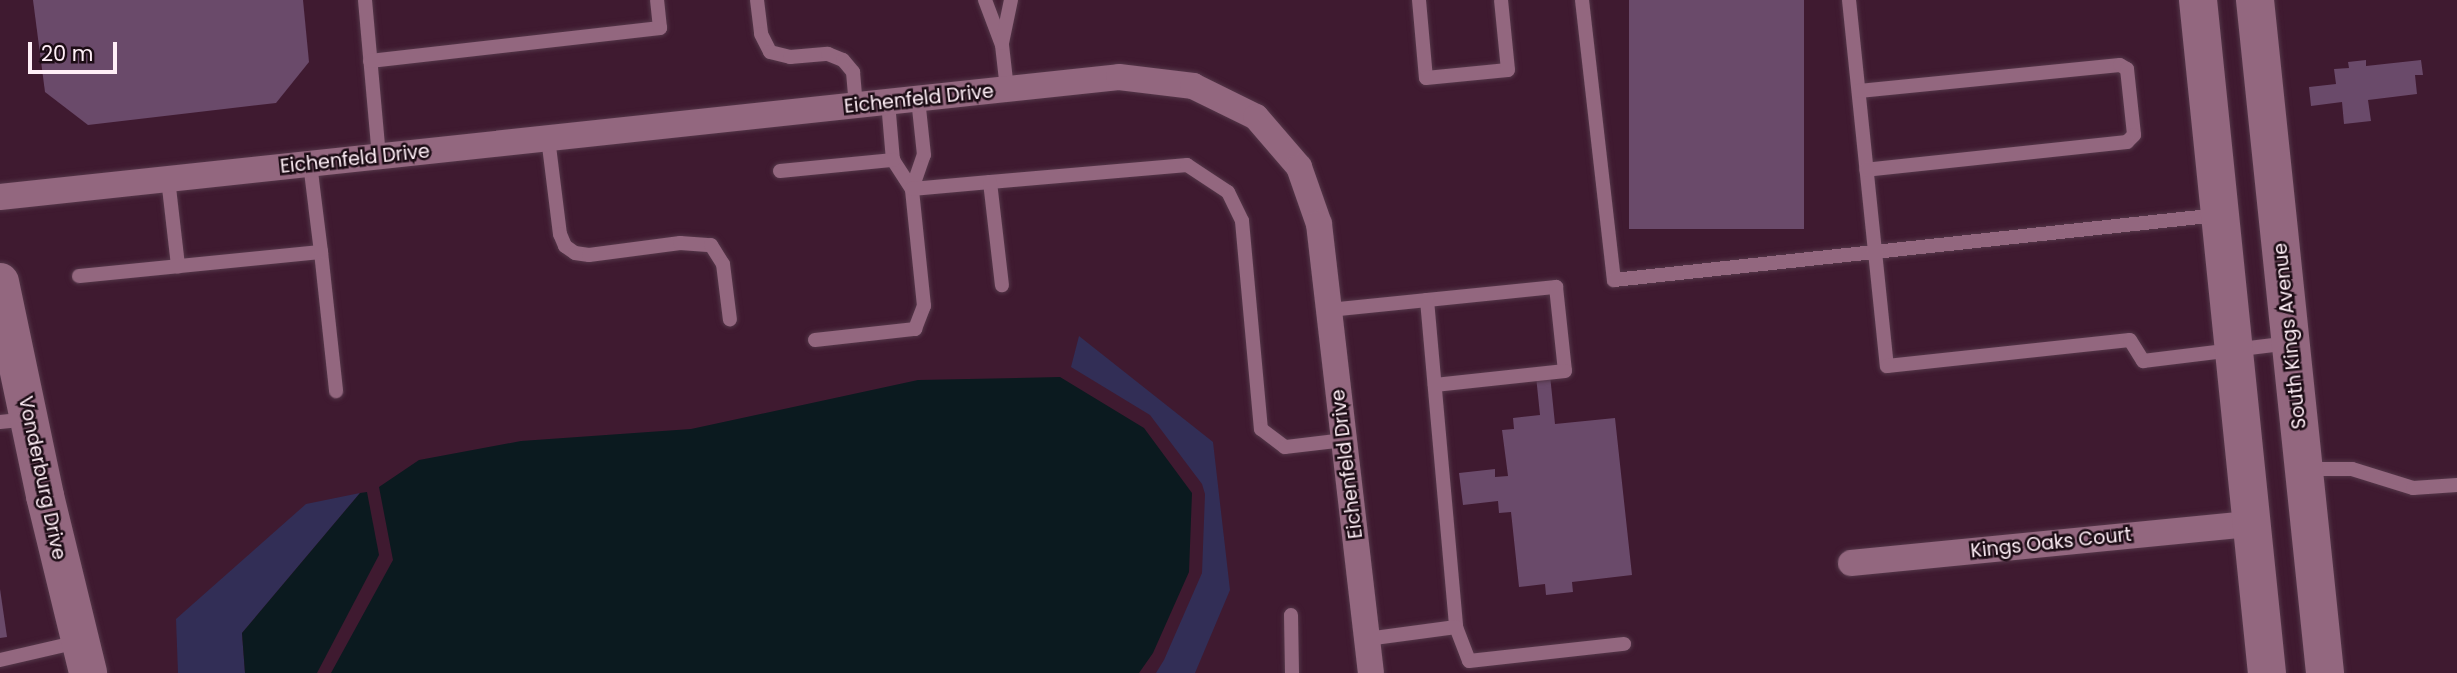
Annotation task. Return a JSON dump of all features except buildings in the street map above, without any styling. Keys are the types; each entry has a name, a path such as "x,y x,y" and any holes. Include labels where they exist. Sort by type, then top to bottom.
{"main road":[{"path":"2198,0 2267,673"},
{"name":"South Kings Avenue","path":"2255,0 2325,673"},
{"name":"Vonderburg Drive","path":"0,282 14,420 84,657"}],"street":[{"name":"Eichenfeld Drive","path":"0,197 1119,77 1193,86 1256,117 1299,167 1319,224 1371,673"},
{"name":"Kings Oaks Court","path":"1851,563 2251,524"}],"lane":[{"path":"365,0 379,157"},
{"path":"370,61 660,29 657,0"},
{"path":"757,0 761,34 770,52 790,57 828,54 843,60 853,72 856,106"},
{"path":"985,0 1002,45 1007,89"},
{"path":"1002,45 1011,0"},
{"path":"1419,0 1426,78 1508,70 1501,0"},
{"path":"1582,0 1614,280 2220,215"},
{"path":"1849,0 1887,366 2130,340 2143,361 2291,343"},
{"path":"1858,90 2120,65 2127,69 2129,82 2134,135 2127,142 1867,170"},
{"path":"815,340 915,329 924,306 912,189 924,155 918,99"},
{"path":"888,102 893,160 912,189"},
{"path":"548,138 560,234 565,246 575,253 589,254 680,243 711,245 723,264 730,320"},
{"path":"780,171 893,160"},
{"path":"310,164 336,391"},
{"path":"912,189 1187,164 1228,192 1242,221 1261,429 1285,447 1344,440"},
{"path":"168,179 178,266"},
{"path":"990,182 1002,285"},
{"path":"79,276 321,252"},
{"path":"1329,310 1556,287 1565,371 1435,385"},
{"path":"1427,300 1456,627 1469,661 1624,644"},
{"path":"2304,469 2352,469 2413,488 2457,485"},
{"path":"1291,615 1292,673"},
{"path":"1367,639 1456,627"},
{"path":"0,660 84,657"}],"shaded area":[{"path":"1079,336 1213,442 1230,590 1195,673 1156,673 1202,573 1205,494 1202,484 1150,415 1071,367"},
{"path":"1060,377 1144,428 1192,493 1189,572 1153,653 1139,673 331,673 393,560 379,487 419,460 521,441 691,429 918,380"},
{"path":"367,492 379,555 317,673 245,673 242,633 360,493"},
{"path":"360,493 242,633 245,673 178,673 176,619 306,504"}]}
